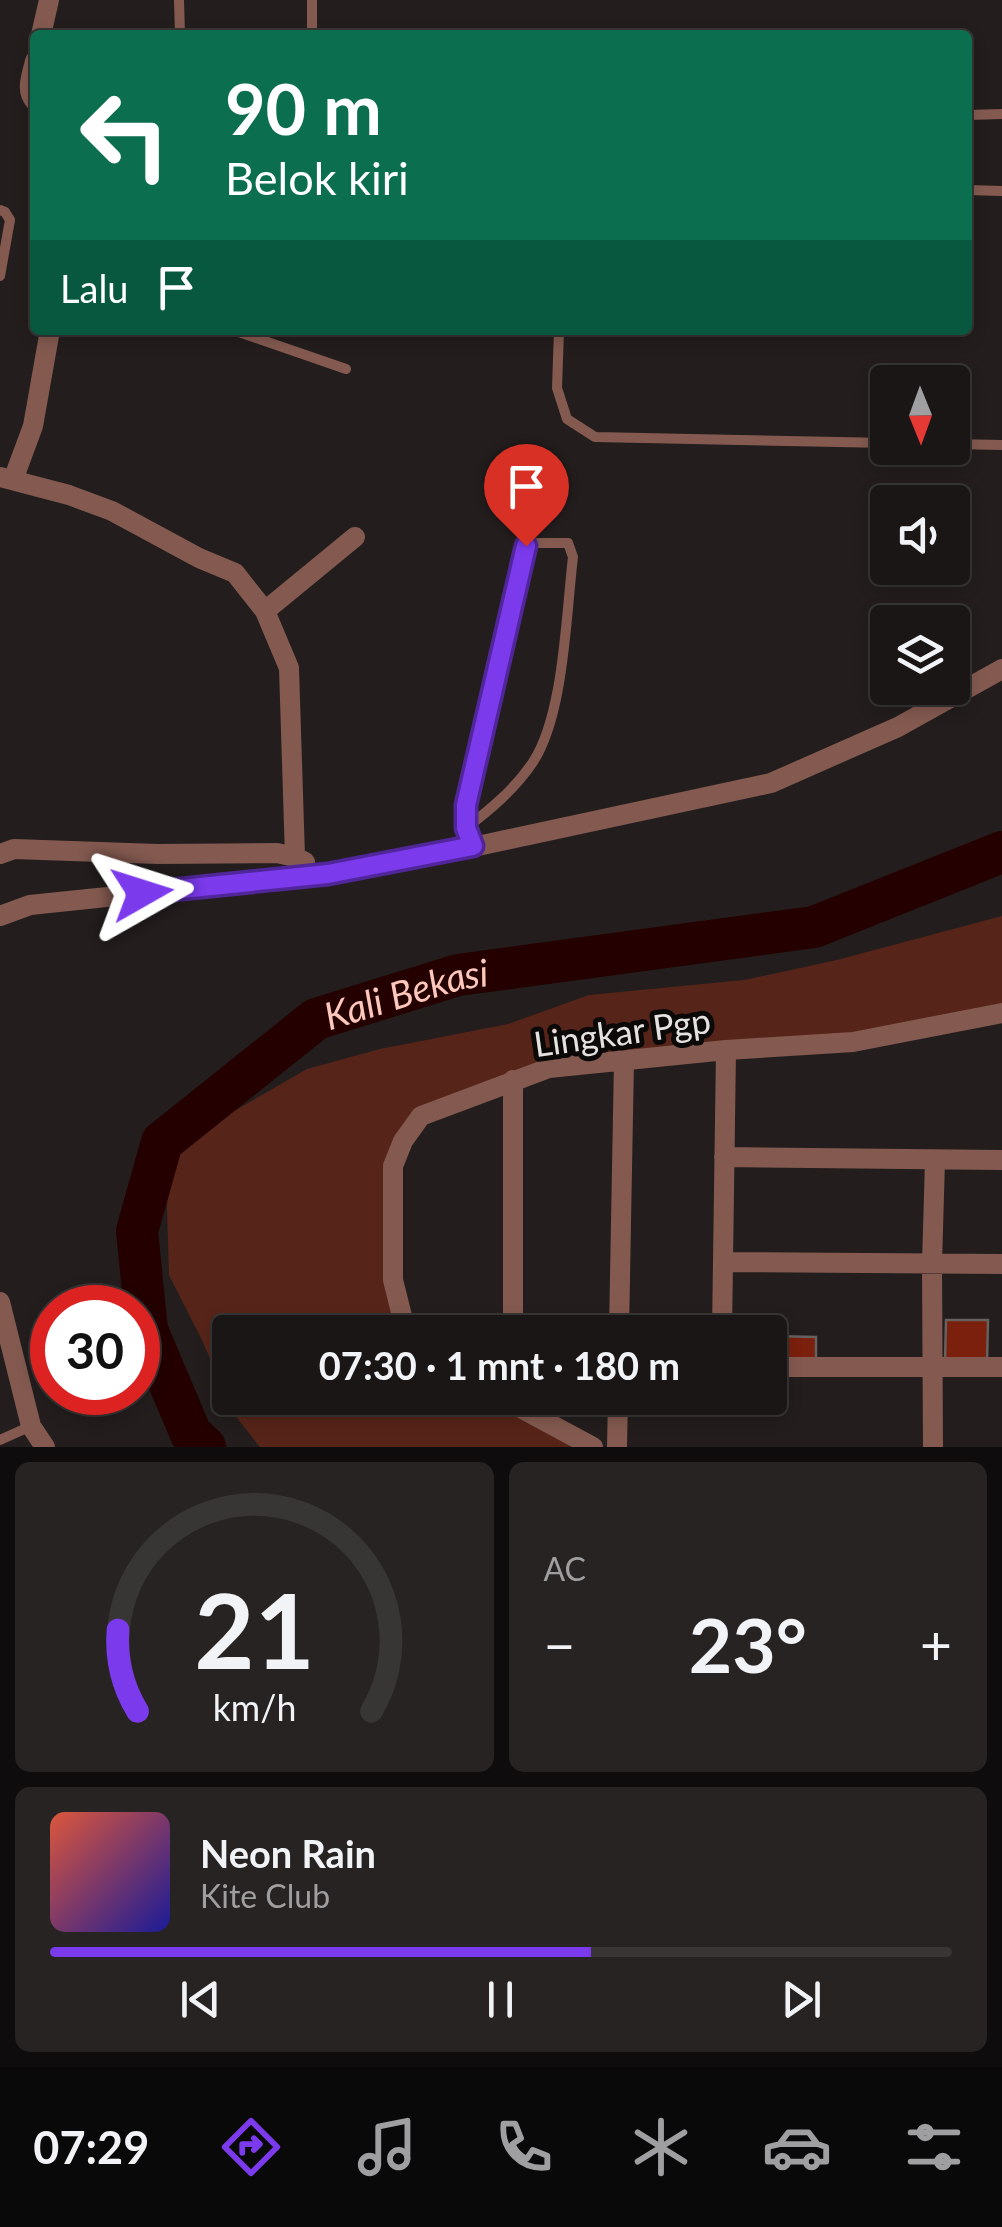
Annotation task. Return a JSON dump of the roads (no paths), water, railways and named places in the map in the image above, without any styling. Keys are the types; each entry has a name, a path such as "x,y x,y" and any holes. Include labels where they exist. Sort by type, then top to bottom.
{"street":[{"path":"42,30 49,0"},
{"path":"49,335 33,426 7,478 112,511 235,574 265,611 289,668 294,857"},
{"path":"265,611 355,537"},
{"path":"0,916 30,905 328,874 470,837 771,784 898,727 1002,669"},
{"path":"0,854 14,850 276,853 294,857 328,874"},
{"name":"Lingkar Pgp","path":"401,1315 392,1280 393,1166 403,1141 422,1116 550,1068 854,1042 1002,1013"},
{"path":"722,1315 726,1050"},
{"path":"619,1315 624,1060"},
{"path":"513,1080 513,1315"},
{"path":"724,1157 1002,1160"},
{"path":"933,1447 935,1160"},
{"path":"722,1262 1002,1264"},
{"path":"0,1302 30,1426 44,1447"},
{"path":"787,1367 1002,1366"},
{"path":"536,1415 593,1447"},
{"path":"617,1447 618,1415"}],"lane":[{"path":"180,0 180,30"},
{"path":"312,0 312,30"},
{"path":"972,116 1002,114"},
{"path":"972,190 1002,191"},
{"path":"0,210 10,220 0,276"},
{"path":"247,335 346,369"},
{"path":"559,335 558,388 567,419 595,437 870,443"},
{"path":"970,444 1002,445"},
{"path":"530,543 568,543 573,557 557,692 547,735 517,783 490,809 470,837 466,805 524,549 530,543"},
{"path":"0,1440 30,1426"}],"waterway":[{"name":"Kali Bekasi","path":"205,1447 191,1434 147,1330 137,1231 162,1142 316,1019 458,975 814,927 1002,852"}]}
